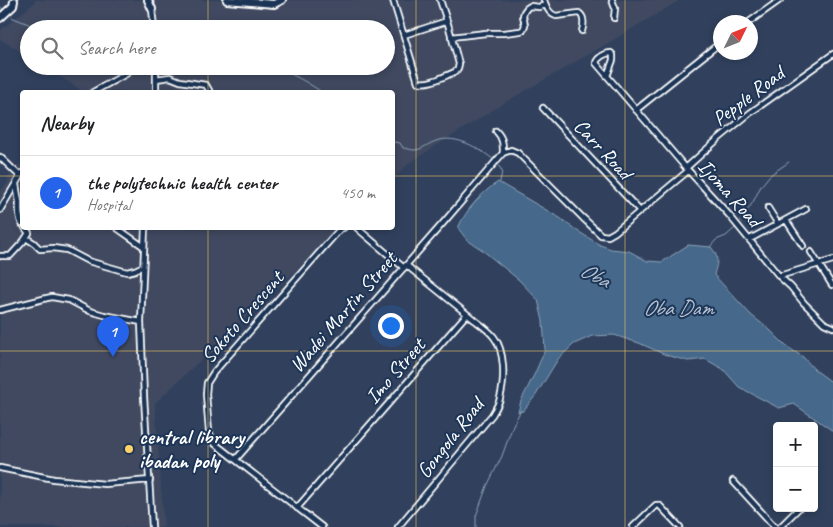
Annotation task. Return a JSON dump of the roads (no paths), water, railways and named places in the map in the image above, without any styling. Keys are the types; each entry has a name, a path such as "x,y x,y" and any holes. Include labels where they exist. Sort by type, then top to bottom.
{"street":[{"path":"0,18 13,6 14,0"},
{"path":"148,0 152,9 153,20"},
{"path":"152,9 155,0"},
{"path":"227,0 274,4 282,0"},
{"path":"393,0 418,82 422,83 428,83 455,72 459,64 440,0"},
{"path":"612,0 615,8 614,18"},
{"path":"758,16 780,0"},
{"path":"451,37 523,30 525,25 523,16 527,8 530,6 539,7 545,2 551,14 556,16 580,14 583,16 582,31"},
{"path":"404,35 447,21"},
{"path":"636,110 713,49"},
{"name":"Ijoma Road","path":"608,76 613,60 611,53 597,59 596,63 687,170 730,215 779,276 804,303 833,328"},
{"name":"Pepple Road","path":"503,154 511,150 518,153 583,218 601,234 608,236 687,170 717,140 750,112 833,54"},
{"path":"97,90 124,75"},
{"path":"156,75 156,90"},
{"path":"156,79 170,77 180,81 206,85 209,90"},
{"name":"Carr Road","path":"543,108 640,211"},
{"path":"496,131 502,138 503,154"},
{"name":"Wadei Martin Street","path":"236,459 503,154"},
{"path":"0,157 20,174"},
{"path":"0,210 20,177"},
{"path":"16,184 20,198 18,211 20,221"},
{"path":"768,208 778,224"},
{"path":"750,239 806,209"},
{"path":"786,220 803,246"},
{"path":"0,256 10,256 26,238 29,233 27,230"},
{"path":"120,230 144,248"},
{"path":"145,230 141,322 152,527"},
{"name":"Sokoto Crescent","path":"236,459 214,443 209,432 207,383 214,372 339,230"},
{"path":"359,230 467,314"},
{"path":"130,237 143,240"},
{"path":"26,238 40,249 67,250 88,260 127,272 143,266"},
{"path":"810,252 832,285"},
{"path":"779,276 833,260"},
{"path":"0,310 52,297 69,300 90,311 104,315 141,322"},
{"name":"Imo Street","path":"297,508 467,314"},
{"name":"Gongola Road","path":"398,527 492,415 500,398 503,378 502,354 499,345 493,336 467,314"},
{"path":"236,459 322,527"},
{"path":"0,468 54,479 105,484 150,480"},
{"path":"733,481 775,527"},
{"path":"634,527 656,504 680,527"},
{"path":"780,527 795,512"}],"water":[{"name":"Oba Dam","path":"498,182 560,218 600,245 611,249 629,251 647,261 662,262 688,245 711,247 717,258 714,275 751,315 786,346 803,357 815,370 833,383 833,431 794,404 779,408 739,387 723,369 705,359 688,361 666,355 639,343 614,335 592,336 574,344 558,359 536,395 523,411 518,412 521,401 545,350 543,321 538,300 519,280 467,240 458,228 475,202"}],"waterway":[{"name":"Oba","path":"0,7 4,10"},
{"name":"Oba","path":"11,17 20,21"},
{"name":"Oba","path":"293,75 319,90"},
{"name":"Oba","path":"395,142 400,143 403,148 414,150 436,141 451,139 467,143 494,160"},
{"path":"742,219 761,186 770,175 789,162"},
{"name":"Oba","path":"497,163 502,171 500,182"},
{"path":"710,247 716,240 726,236 735,228"},
{"path":"476,527 476,516 487,486 521,410"}],"place":[{"name":"the polytechnic health center","path":"113,357"},
{"name":"central library ibadan poly","path":"129,449"}]}
